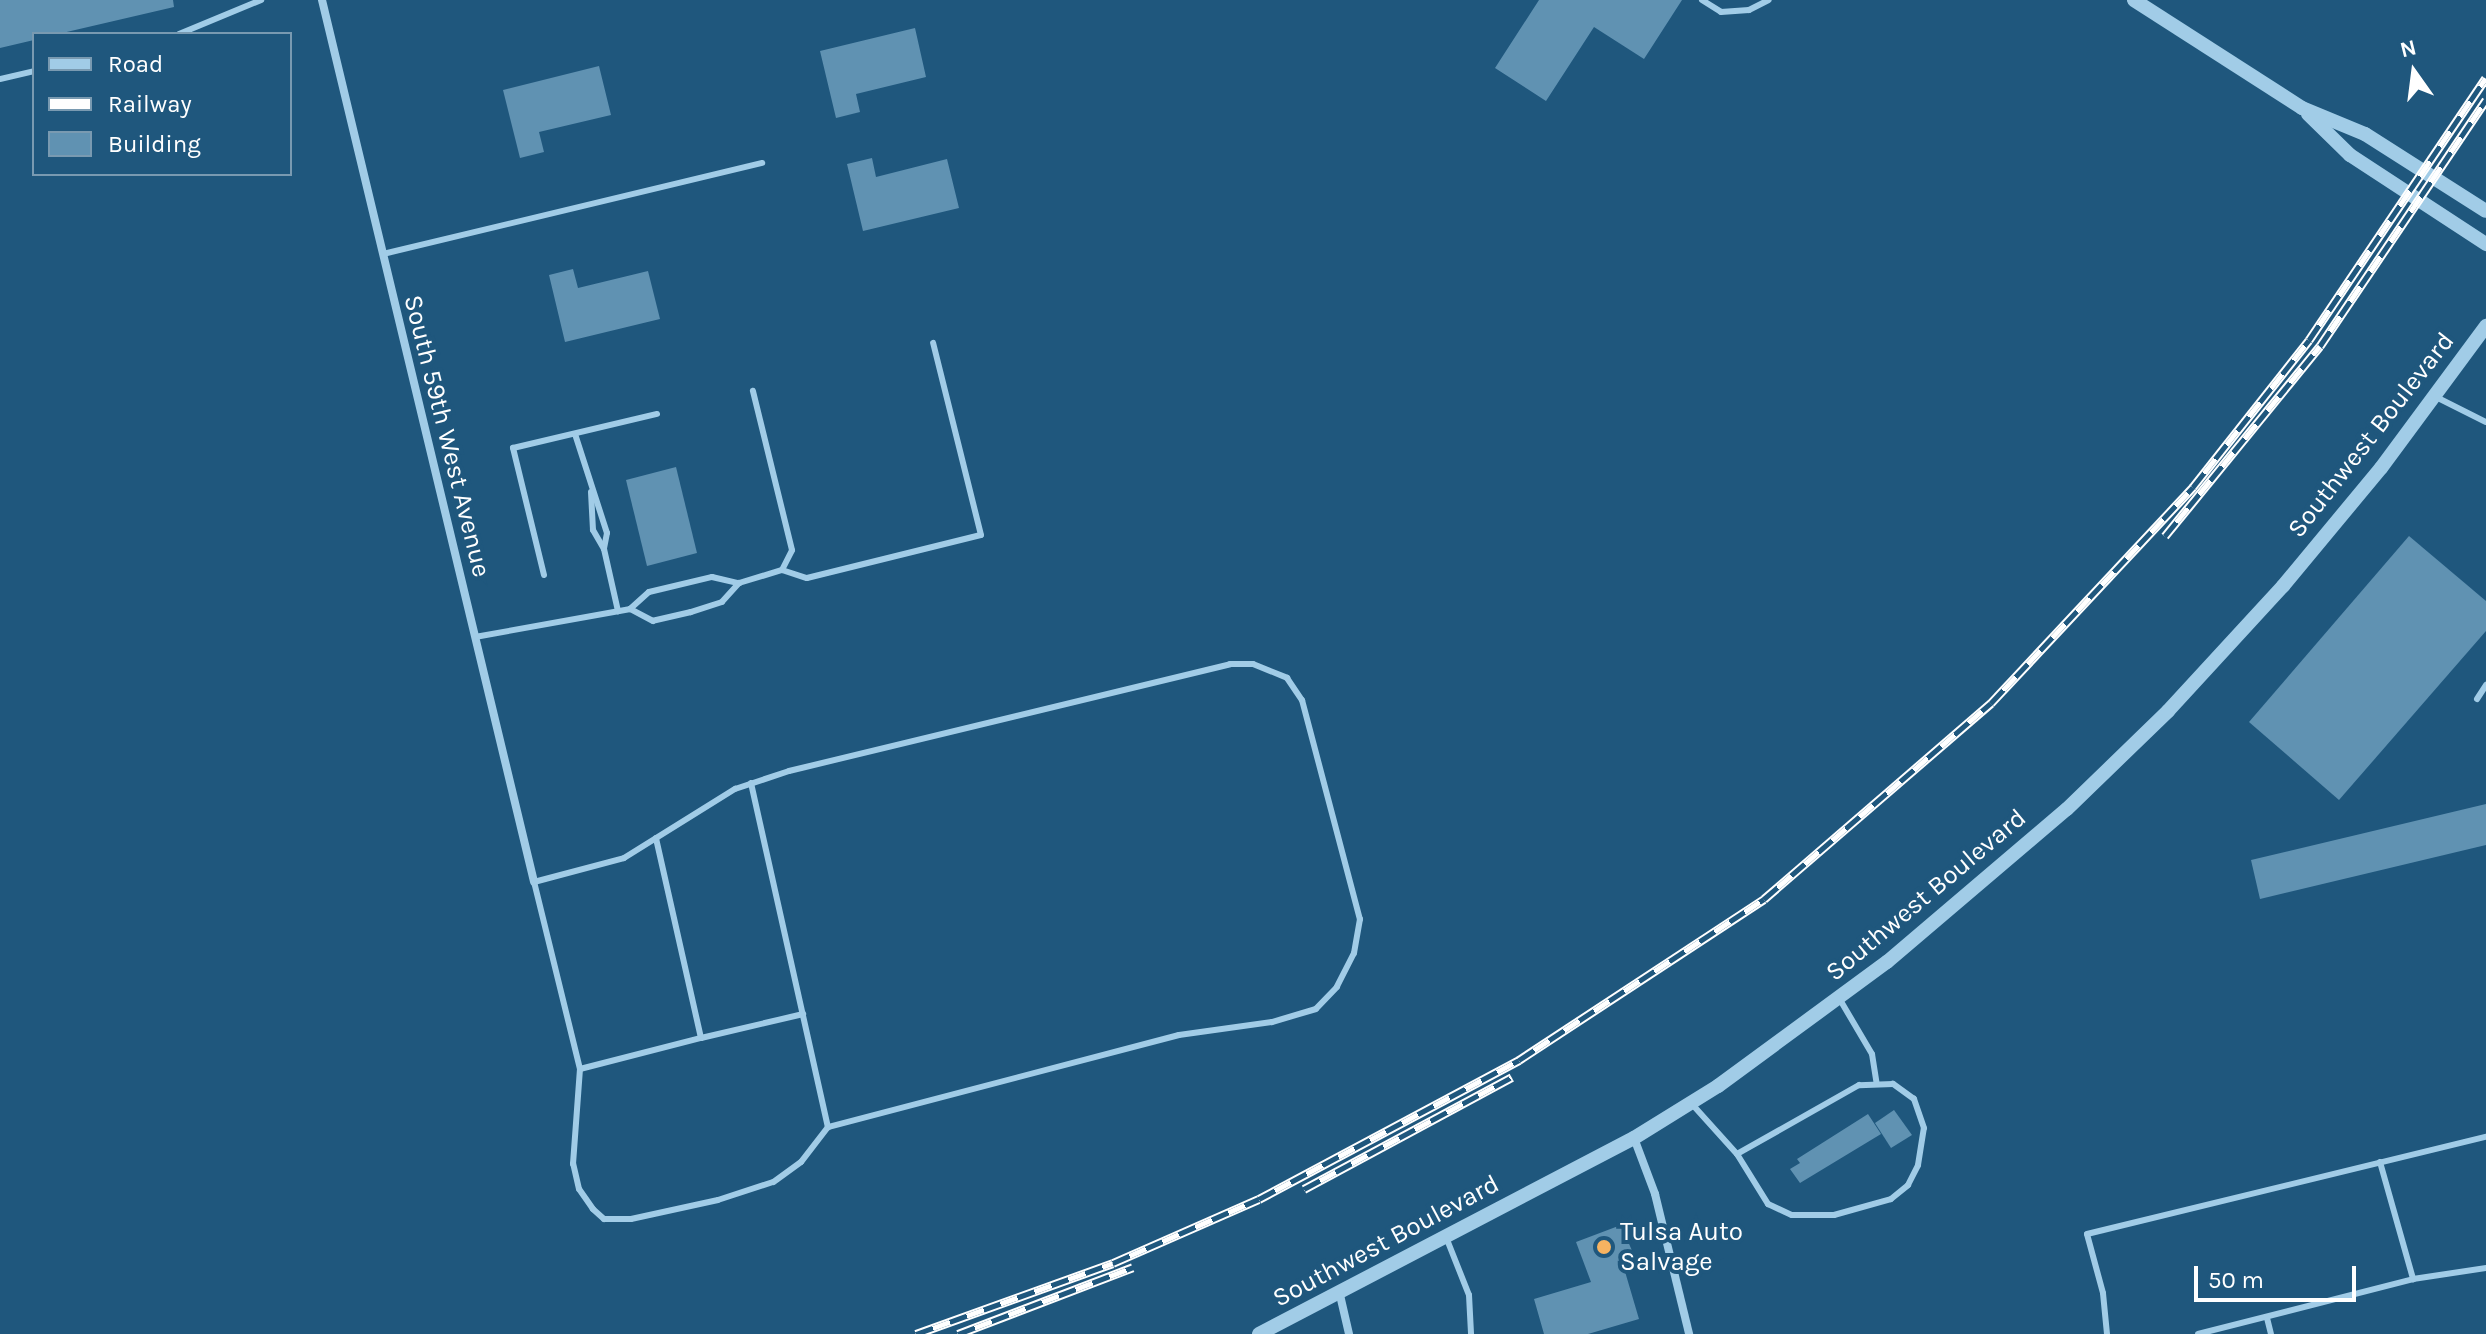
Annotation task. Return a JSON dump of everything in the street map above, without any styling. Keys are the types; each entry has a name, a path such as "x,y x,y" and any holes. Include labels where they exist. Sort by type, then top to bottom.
{"street":[{"name":"South 59th West Avenue","path":"322,0 534,882"},
{"path":"2134,0 2302,108 2365,134 2486,211"},
{"path":"2302,108 2350,155 2486,244"},
{"name":"Southwest Boulevard","path":"1259,1334 1340,1295 1634,1138 1691,1103 1839,998 2000,867 2168,711 2283,586 2486,326"},
{"path":"1634,1138 1655,1194 1689,1334"},
{"path":"1340,1295 1349,1334"}],"lane":[{"path":"184,32 261,0"},
{"path":"1702,0 1721,12 1749,10 1769,0"},
{"path":"0,79 32,71"},
{"path":"383,254 762,163"},
{"path":"475,637 630,609 649,592 712,577 739,583 782,570 807,578 981,535 933,343"},
{"path":"753,391 792,550 782,570"},
{"path":"2434,396 2485,420"},
{"path":"544,575 513,448 657,414"},
{"path":"575,434 591,492 607,533 604,549"},
{"path":"591,492 589,515 604,549 618,611"},
{"path":"630,609 653,621 691,612 722,602 739,583"},
{"path":"1230,664 1253,664 1287,678 1302,700 1360,919 1354,953 1337,987 1316,1009 1272,1022 1179,1035 828,1127 801,1162 773,1182 704,1204 604,1219 579,1189 573,1164 580,1069 534,882 624,858 751,783 1230,664"},
{"path":"2477,699 2486,685"},
{"path":"751,783 828,1127"},
{"path":"656,838 701,1038"},
{"path":"1839,998 1872,1054 1877,1084"},
{"path":"580,1069 803,1014"},
{"path":"1691,1103 1737,1154 1768,1204 1792,1215 1834,1215 1891,1199 1908,1185 1918,1165 1924,1128 1914,1099 1893,1084 1877,1084 1841,1092 1737,1154"},
{"path":"2107,1334 2103,1293 2087,1234 2486,1137"},
{"path":"2380,1162 2413,1279"},
{"path":"1446,1237 1469,1295 1471,1334"},
{"path":"2198,1334 2413,1279 2486,1268"},
{"path":"2267,1318 2271,1334"}],"building":[{"path":"0,0 173,0 174,7 67,32 32,32 32,40 0,48"},
{"path":"1539,0 1682,0 1644,59 1594,27 1546,101 1495,68"},
{"path":"915,28 926,77 856,94 860,112 836,118 820,51"},
{"path":"599,66 611,115 539,132 544,152 520,158 503,90"},
{"path":"872,158 876,177 947,159 959,208 863,231 847,164"},
{"path":"573,269 578,288 648,271 660,319 565,342 549,275"},
{"path":"676,467 697,553 647,566 626,480"},
{"path":"2409,536 2486,601 2486,631 2339,800 2249,722"},
{"path":"2486,804 2486,845 2260,899 2251,860"},
{"path":"1894,1110 1912,1135 1891,1148 1875,1123"},
{"path":"1868,1114 1881,1134 1800,1183 1790,1169 1800,1163 1797,1159"},
{"path":"1621,1225 1633,1253 1621,1258 1639,1319 1588,1334 1544,1334 1534,1299 1591,1282 1576,1242"}],"railway":[{"path":"916,1334 1113,1263 1259,1199 1519,1060 1764,899 1991,703 2193,487 2309,340 2486,78"},
{"path":"2165,536 2320,346 2486,100"},
{"path":"1304,1189 1512,1077"},
{"path":"958,1334 1133,1267"}],"place":[{"name":"Tulsa Auto Salvage","path":"1604,1247"}]}
